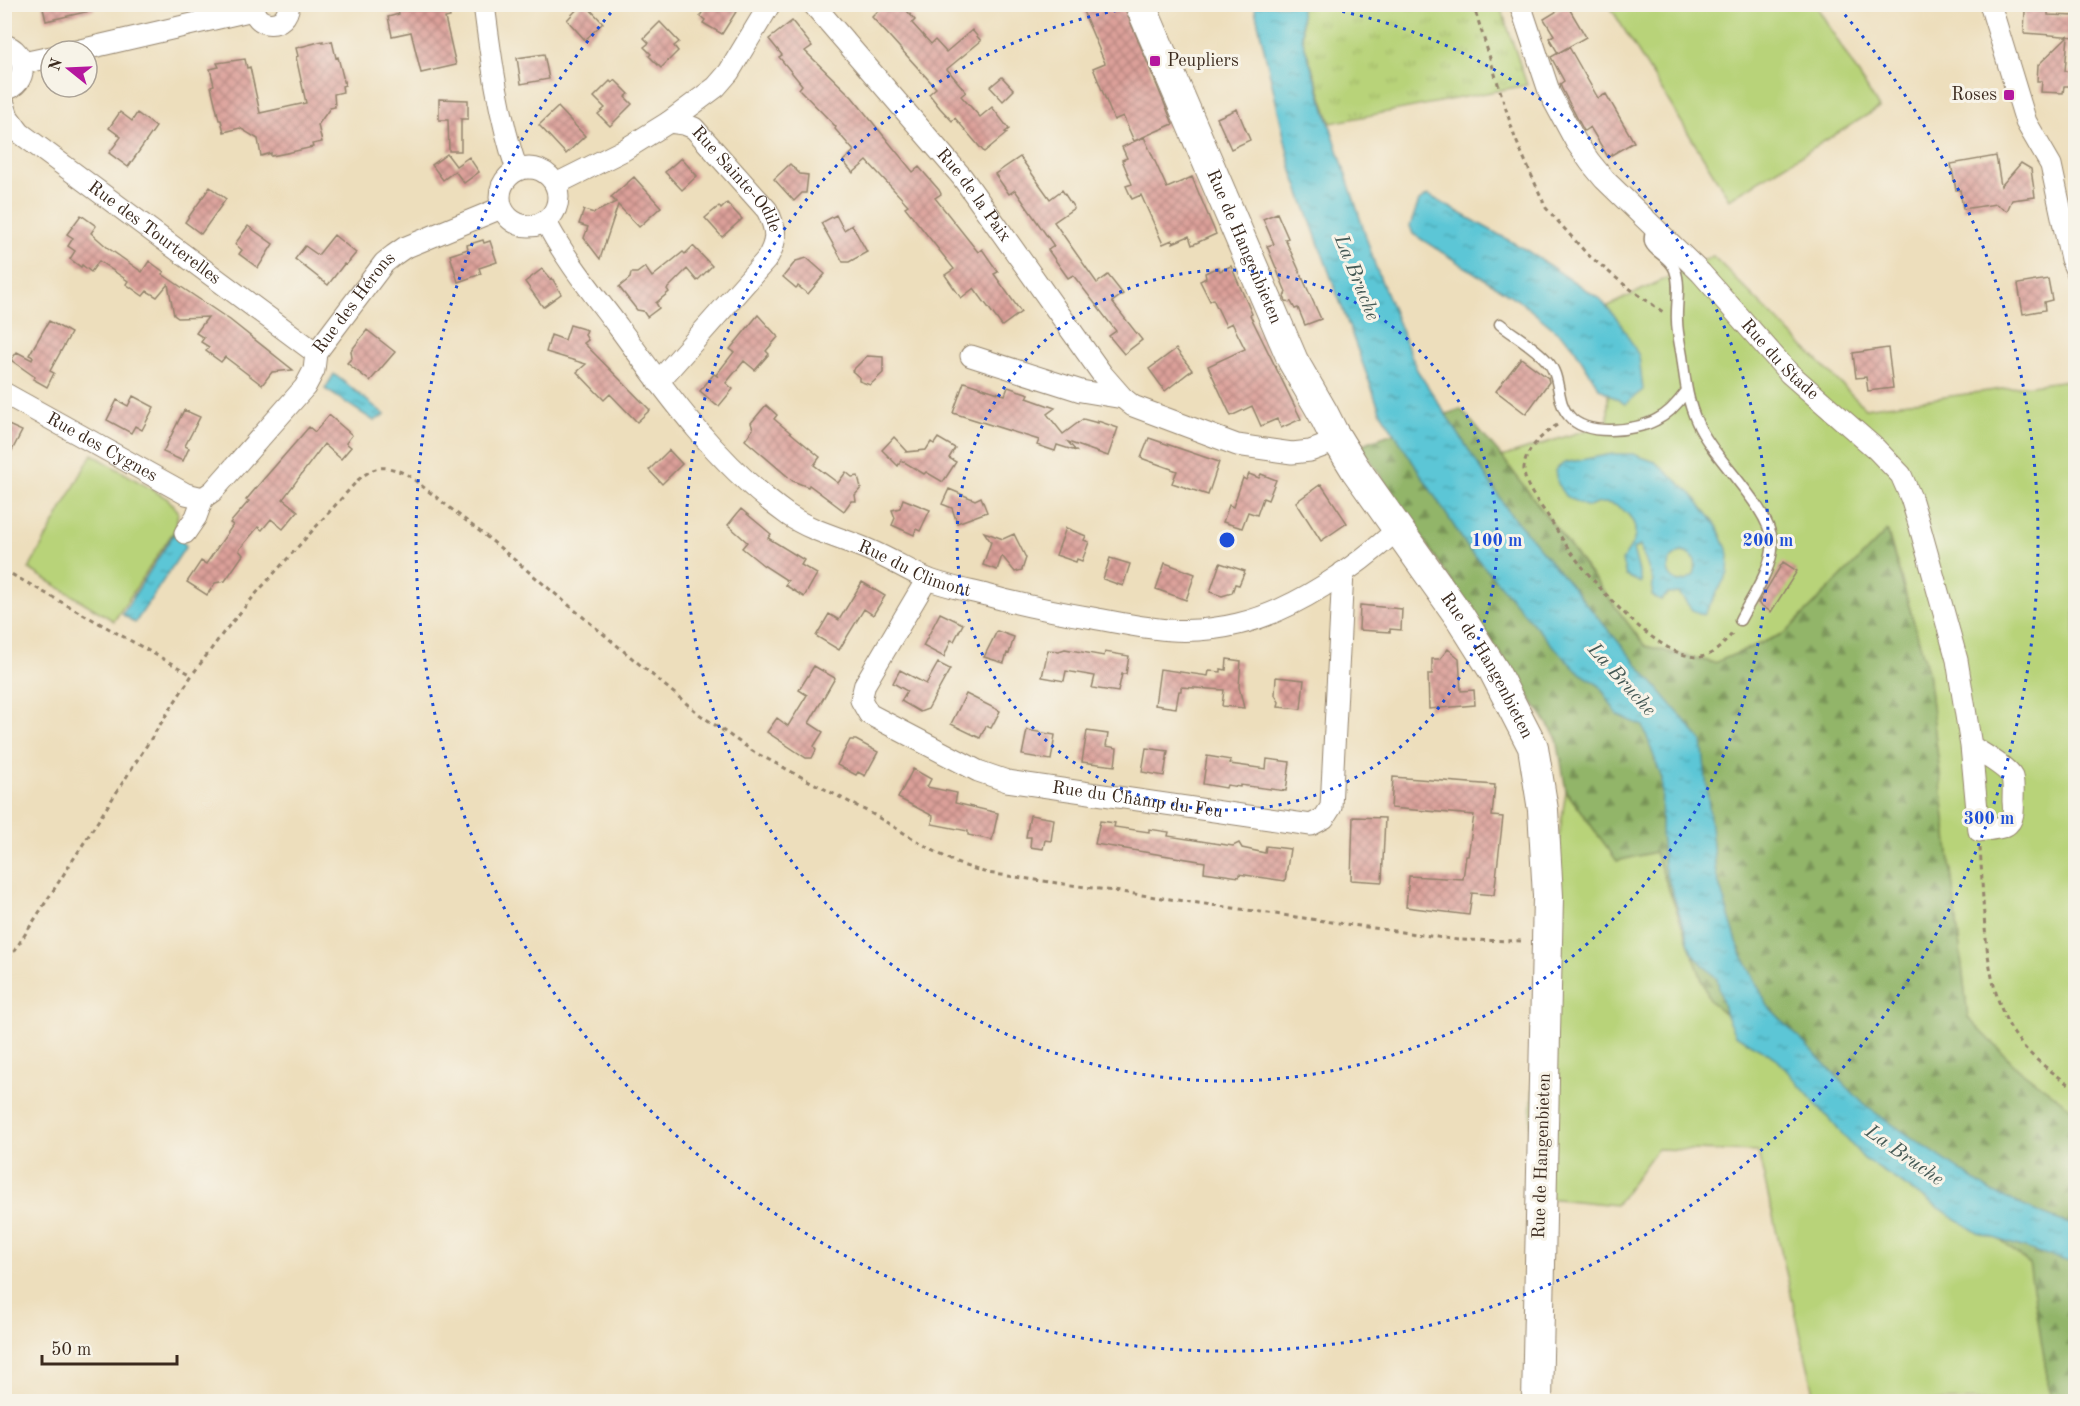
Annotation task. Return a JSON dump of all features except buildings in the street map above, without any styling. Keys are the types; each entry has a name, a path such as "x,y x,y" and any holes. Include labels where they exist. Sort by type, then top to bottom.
{"street":[{"path":"99,45 253,7 257,18 266,23 276,24 289,12 289,4"},
{"path":"484,4 492,69 510,151 517,170"},
{"path":"669,122 716,87 729,72 770,4"},
{"name":"Rue de la Paix","path":"813,4 962,177 1102,374 1123,398 1146,412 1238,445 1259,450 1292,453 1310,451 1337,441"},
{"name":"Rue de Hangenbieten","path":"1140,4 1293,361 1337,441 1460,617 1494,671 1533,747 1543,810 1548,896 1537,1401"},
{"name":"Rue du Stade","path":"1520,4 1550,94 1576,142 1604,180 1701,273 1789,373 1876,449 1901,476 1919,524 1957,660 1971,746 1978,831"},
{"path":"1990,4 2020,107 2051,165 2071,259 2076,270"},
{"path":"4,45 15,50 23,63 21,78 16,85 4,90"},
{"path":"23,63 39,60"},
{"name":"Rue des Tourterelles","path":"4,104 12,126 20,133 316,353"},
{"name":"Rue Sainte-Odile","path":"556,184 624,150 669,122 694,128 767,210 773,223 774,248 766,260 658,382"},
{"path":"529,167 547,173 556,184 558,195 556,209 546,222 533,227 521,226 510,220 501,208 499,196 507,178 517,170 529,167"},
{"name":"Rue des Hérons","path":"186,533 196,517 203,498 213,491 305,387 314,370 316,353 384,263 414,244 501,208"},
{"name":"Rue du Climont","path":"546,222 559,248 658,382 729,465 787,514 810,528 870,550 927,579 1025,606 1161,631 1184,632 1235,625 1267,616 1303,599 1343,572 1398,529"},
{"name":"Rue de la Paix","path":"971,356 1081,391 1123,398"},
{"name":"Rue des Cygnes","path":"4,393 186,494 203,498"},
{"name":"Rue du Champ du Feu","path":"927,579 866,684 861,700 869,714 978,771 1007,781 1311,825 1324,818 1330,807 1343,572"},
{"path":"1971,746 2002,767 2012,777 2014,812 2012,820 2007,826 1978,831"}],"lane":[{"path":"1654,227 1649,238 1650,244 1676,270 1677,321 1686,392 1698,425 1714,451 1753,502 1768,526 1772,540 1768,567 1740,620"},
{"path":"1500,324 1549,362 1556,375 1562,405 1569,417 1581,425 1595,429 1620,430 1642,426 1666,413 1686,392"}],"path":[{"path":"1473,4 1515,138 1546,208 1587,254 1626,286 1677,321"},
{"path":"1569,417 1546,432 1532,447 1524,471 1528,486 1579,564 1625,614 1666,648 1698,657 1710,654 1721,646 1740,620"},
{"path":"4,967 192,675 223,633 358,480 370,470 381,467 395,469 408,475 492,541 726,734 754,752 876,816 963,866 987,873 1458,940 1548,940"},
{"path":"4,570 192,675"},
{"path":"1978,831 1989,964 1994,991 2012,1032 2025,1048 2076,1089"}],"green space":[{"path":"1301,5 1500,5 1527,85 1331,123 1302,38"},
{"path":"1609,5 1816,5 1879,108 1729,199"},
{"path":"1713,256 1865,408 2075,379 2075,1111 2019,1069 1968,1018 1928,672 1888,532 1785,633 1715,663 1645,646 1502,457 1608,423 1608,306"},
{"path":"1461,409 1502,457 1645,646 1714,663 1785,633 1887,531 1928,672 1968,1018 2019,1069 2075,1111 2075,1401 2051,1401 2029,1264 1710,1001 1655,852 1617,861 1566,791 1557,738 1360,445"},
{"path":"92,454 168,499 178,511 176,528 114,621 29,569"},
{"path":"1566,791 1617,861 1655,852 1710,1001 2030,1264 2051,1401 1816,1401 1758,1152 1657,1149 1616,1205 1526,1196 1542,948"}],"water":[{"name":"La Bruche","path":"1254,5 1301,5 1302,38 1375,265 1417,370 1509,512 1702,741 1716,874 1740,951 1768,1006 1867,1107 1992,1192 2075,1226 2075,1264 1978,1233 1864,1159 1775,1057 1735,1035 1726,1016 1717,979 1692,953 1664,866 1661,832 1662,779 1643,726 1617,715 1600,686 1577,671 1548,641 1468,548 1380,411 1292,171"},
{"path":"1428,195 1526,250 1600,299 1619,321 1639,356 1643,390 1625,404 1599,388 1571,343 1521,302 1413,234 1410,226 1419,201"},
{"path":"334,374 385,415 374,421 325,389"},
{"path":"1613,454 1633,454 1655,462 1692,494 1717,526 1729,554 1728,573 1704,615 1692,610 1679,593 1668,594 1661,600 1652,596 1653,581 1640,546 1633,549 1642,583 1626,576 1622,561 1634,540 1632,519 1622,509 1609,503 1588,507 1564,494 1558,485 1555,470 1564,463","holes":["1681,552 1690,555 1696,566 1694,575 1685,581 1678,582 1670,575 1668,566 1672,558"]},
{"path":"175,532 186,546 135,623 122,614"}],"place":[{"name":"Peupliers","path":"1155,61"},
{"name":"Roses","path":"2009,95"}]}
